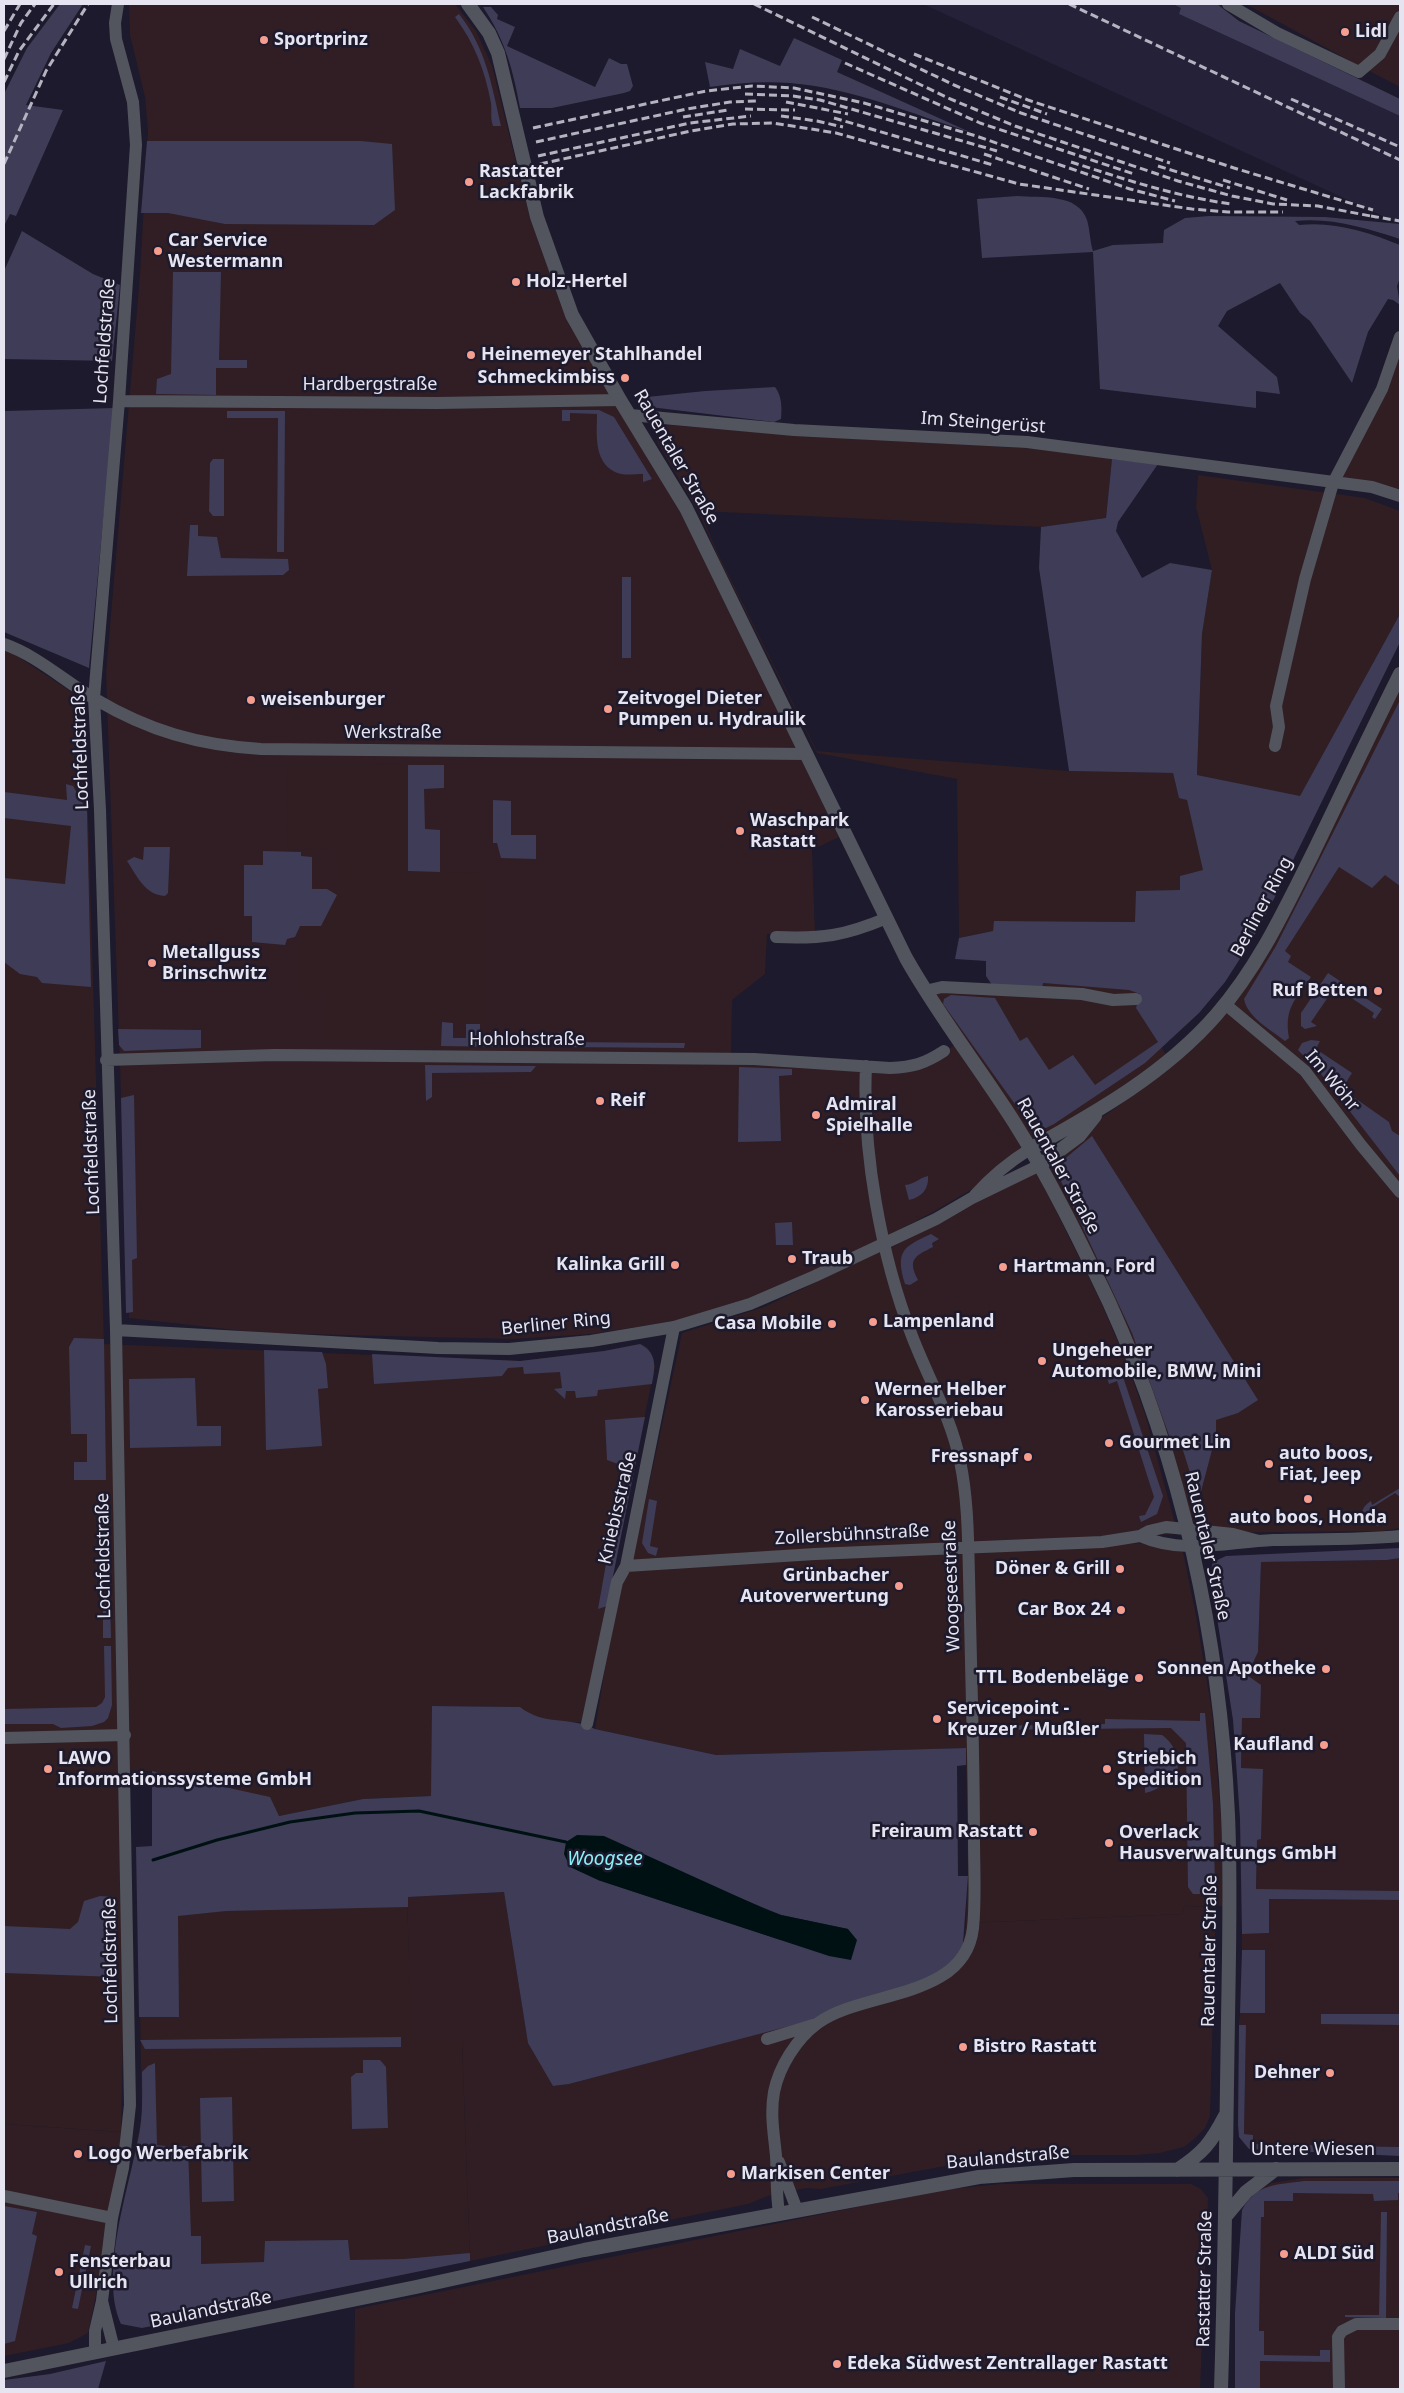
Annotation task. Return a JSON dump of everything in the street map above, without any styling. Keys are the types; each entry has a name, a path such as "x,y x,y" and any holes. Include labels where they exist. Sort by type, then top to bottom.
{"street":[{"name":"Lochfeldstraße","path":"94,2353 95,2331 102,2301 112,2218 122,2168 130,2105 125,1735 116,1330 106,1060 100,810 94,698 119,401 136,145 133,102 116,39 115,23 118,4"},
{"name":"Rauentaler Straße","path":"468,4 489,33 498,53 537,217 566,298 585,338 620,400 686,508 887,918 925,991 972,1057 1040,1165 1076,1233 1110,1305 1140,1378 1163,1446 1191,1547 1214,1670 1225,1768 1230,1918 1225,2170"},
{"path":"1228,4 1277,33 1359,72 1380,54 1400,16"},
{"path":"1276,746 1279,727 1277,700 1305,579 1333,483 1382,389 1400,337"},
{"name":"Hardbergstraße","path":"119,401 437,403 620,400"},
{"name":"Im Steingerüst","path":"630,415 794,430 1027,442 1372,487 1400,496"},
{"name":"Werkstraße","path":"4,644 38,660 94,698 168,734 228,747 807,754"},
{"name":"Berliner Ring","path":"972,1198 992,1176 1012,1160 1098,1112 1169,1060 1193,1039 1224,1004 1264,948 1282,916 1400,674"},
{"path":"776,937 815,939 837,935 887,918"},
{"path":"925,991 942,987 1082,994 1113,1000 1136,998"},
{"name":"Im Wöhr","path":"1224,1004 1305,1071 1361,1145 1400,1192"},
{"name":"Hohlohstraße","path":"106,1060 275,1055 535,1057 754,1059 911,1067 924,1063 944,1051"},
{"name":"Woogseestraße","path":"767,2039 818,2023 835,2014 928,1983 948,1973 966,1951 973,1932 975,1902 967,1507 958,1453 949,1423 912,1335 898,1295 885,1244 870,1157 864,1097 866,1066"},
{"name":"Berliner Ring","path":"116,1330 334,1343 509,1349 591,1341 674,1327 750,1304 885,1244 936,1219 972,1198 1040,1165 1079,1136 1098,1112"},
{"name":"Kniebisstraße","path":"587,1724 617,1582 626,1566 674,1327"},
{"name":"Zollersbühnstraße","path":"626,1566 968,1546 1102,1542 1140,1536 1149,1531 1166,1527 1186,1528"},
{"path":"1186,1528 1233,1534 1260,1541"},
{"name":"Zollersbühnstraße","path":"1140,1536 1151,1541 1191,1547"},
{"path":"1191,1547 1213,1547 1260,1541 1400,1536"},
{"path":"4,1738 125,1735"},
{"name":"Woogseestraße","path":"779,2213 776,2195 776,2155 771,2119 775,2090 781,2071 790,2054 803,2037 818,2023"},
{"path":"1177,2170 1204,2151 1212,2141 1227,2112"},
{"name":"Woogseestraße","path":"776,2155 797,2210"},
{"path":"1226,2217 1246,2192 1276,2169"},
{"name":"Untere Wiesen","path":"1225,2170 1400,2169"},
{"name":"Baulandstraße","path":"4,2371 584,2250 979,2176 1074,2170 1225,2170"},
{"name":"Rastatter Straße","path":"1221,2389 1226,2217 1225,2170"},
{"path":"4,2196 112,2218"},
{"name":"Lochfeldstraße","path":"102,2301 114,2349"},
{"path":"1339,2389 1338,2338 1342,2330 1356,2324 1400,2324"}],"shaded area":[{"path":"60,4 83,4 51,53 26,105 63,110 16,216 10,214 4,226 4,94 27,48"},
{"path":"129,4 455,4 476,31 492,66 530,218 570,326 681,512 839,837 812,850 815,936 767,934 765,974 732,1000 731,1060 888,1070 937,1058 957,1043 1029,1156 933,1212 880,1240 748,1301 688,1319 591,1334 512,1339 261,1333 129,1318 106,673 140,275 148,130 145,97 130,35"},
{"path":"923,4 1173,4 1182,7 1179,14 1400,116 1400,224"},
{"path":"1173,4 1217,4 1239,21 1400,99 1400,116 1179,14 1181,8"},
{"path":"1246,4 1400,4 1400,87 1352,62"},
{"path":"483,7 491,7 498,15 497,19 515,27 507,46 595,87 609,58 621,64 627,64 633,86 630,91 624,93 552,108 520,108 503,43"},
{"path":"459,14 476,40 482,54 491,82 501,126 493,126 486,80 474,48 455,17"},
{"path":"794,38 842,60 837,72 972,133 836,90 790,83 760,82 710,87 705,62 733,69 740,49 780,66"},
{"path":"147,141 361,141 392,144 395,210 374,225 225,224 168,213 141,213"},
{"path":"1017,196 1047,197 1076,205 1087,220 1093,251 1113,245 1163,243 1164,230 1185,218 1209,216 1325,217 1400,224 1400,239 1362,227 1335,222 1295,221 1299,225 1338,226 1376,236 1400,245 1400,278 1397,286 1400,305 1388,299 1368,332 1352,383 1310,321 1300,313 1280,283 1227,311 1218,326 1277,377 1280,394 1256,391 1256,408 1100,389 1093,252 982,258 977,199"},
{"path":"22,231 93,274 120,285 112,361 4,359 4,271"},
{"path":"173,272 221,272 219,360 247,360 247,368 216,368 216,395 156,394 157,379 171,374"},
{"path":"1400,349 1400,496 1337,481"},
{"path":"775,387 780,398 781,419 774,422 650,407 647,397 705,391"},
{"path":"114,408 89,668 4,632 4,421 5,411"},
{"path":"562,410 599,410 614,417 652,479 643,482 643,474 621,474 608,467 603,461 598,446 597,414 570,413 570,421 562,421"},
{"path":"227,411 285,411 284,552 277,552 278,418 227,418"},
{"path":"668,425 794,435 1058,450 1112,459 1106,518 1041,527 700,511 718,554 817,751 1069,771 1173,773 1179,797 1187,799 1204,870 1180,890 1135,922 995,921 993,931 959,938 957,779 817,753 720,561 699,513 657,442 656,435 660,429"},
{"path":"213,459 224,459 224,516 213,516 209,511 210,463"},
{"path":"1112,459 1158,464 1118,522 1116,531 1142,578 1170,563 1212,570 1202,634 1197,775 1300,796 1400,614 1400,642 1277,893 1252,940 1225,982 1199,1013 1145,1063 1054,1124 1046,1128 1037,1128 1022,1114 943,1004 944,999 951,995 995,998 1020,1041 1027,1037 1049,1070 1073,1055 1095,1085 1158,1042 1136,1008 1140,994 1129,990 1043,983 1042,989 992,985 986,976 986,961 955,959 959,938 993,931 994,921 1135,922 1136,891 1180,890 1180,876 1203,870 1187,800 1179,798 1173,773 1069,771 1039,568 1041,527 1106,518"},
{"path":"1198,475 1365,498 1400,511 1400,614 1300,797 1197,775 1202,634 1212,570 1196,507"},
{"path":"190,525 198,525 198,536 217,537 221,558 288,559 289,570 283,575 187,576"},
{"path":"622,577 631,577 631,658 622,658"},
{"path":"4,650 11,652 78,696 85,715 104,1344 520,1361 604,1351 640,1344 648,1348 655,1366 582,1722 559,1722 531,1715 520,1707 432,1706 432,1796 363,1799 279,1816 152,1771 119,1770 124,1988 121,2132 4,2124"},
{"path":"1400,679 1400,1528 1382,1531 1188,1533 1154,1414 1040,1159 1114,1109 1175,1063 1248,976"},
{"path":"1400,700 1400,886 1385,875 1372,888 1339,867 1285,951 1291,956 1288,962 1311,977 1292,1005 1288,1019 1289,1038 1285,1041 1250,1012 1244,999 1276,946"},
{"path":"287,764 408,765 408,871 481,873 481,1023 442,1022 441,1046 413,1047 413,1039 324,1039 324,998 301,998 301,926 321,926 337,896 337,849 288,850"},
{"path":"408,765 444,765 444,788 424,789 425,829 440,830 440,872 408,871"},
{"path":"66,784 73,786 87,811 91,987 42,983 37,977 20,974 4,962 4,878 65,884 71,826 4,818 4,792 67,800"},
{"path":"493,800 511,801 511,835 536,835 536,859 501,858 497,843 493,843"},
{"path":"144,847 170,847 168,893 165,896 152,892 142,884 127,861 134,857 143,860"},
{"path":"263,851 301,852 301,856 312,857 312,889 327,889 337,895 321,926 300,926 295,937 287,939 285,945 252,942 252,916 244,916 244,865 263,865"},
{"path":"1328,973 1382,1009 1375,1019 1372,1017 1374,1013 1335,987 1311,1022 1317,1026 1305,1029 1301,1026 1301,1013"},
{"path":"1043,983 1129,989 1140,994 1158,1042 1167,1056 1035,1151 923,988 1042,988"},
{"path":"442,1022 453,1023 453,1038 466,1038 466,1024 480,1024 480,1039 506,1039 506,1047 441,1046"},
{"path":"118,1029 201,1030 201,1048 124,1051 119,1045"},
{"path":"559,1032 562,1034 562,1042 685,1043 684,1048 562,1047 557,1044 555,1037"},
{"path":"1311,1040 1320,1041 1316,1049 1352,1073 1342,1089 1389,1122 1392,1131 1400,1136 1400,1176 1321,1074 1298,1050 1302,1043"},
{"path":"425,1065 536,1066 531,1072 432,1073 432,1097 426,1101"},
{"path":"739,1067 792,1069 792,1075 779,1076 781,1141 738,1142"},
{"path":"134,1095 137,1258 132,1260 133,1312 126,1313 121,1098"},
{"path":"1092,1136 1258,1400 1238,1413 1216,1420 1216,1435 1195,1514 1190,1497 1196,1492 1182,1447 1174,1449 1132,1333 1059,1177 1061,1162"},
{"path":"1032,1162 1100,1300 1124,1356 1145,1414 1178,1534 971,1543 891,1248"},
{"path":"928,1176 924,1192 918,1197 909,1200 905,1185"},
{"path":"792,1222 793,1245 776,1245 775,1223"},
{"path":"931,1234 939,1239 932,1243 933,1247 917,1256 913,1263 918,1280 910,1285 905,1284 901,1257 908,1247"},
{"path":"883,1250 956,1456 963,1507 963,1549 1181,1542 1196,1615 1212,1712 1221,1817 1223,1906 1184,1907 1182,1914 966,1923 968,1876 966,1748 716,1755 595,1729 619,1584 630,1572 682,1333 764,1307"},
{"path":"74,1338 104,1339 106,1480 74,1480 74,1462 87,1462 87,1434 71,1434 69,1347"},
{"path":"640,1344 650,1352 654,1361 652,1384 598,1390 597,1396 576,1398 575,1391 566,1391 565,1399 554,1389 562,1388 560,1372 524,1374 523,1367 508,1368 502,1376 374,1384 372,1354 520,1361 604,1351"},
{"path":"264,1350 322,1352 326,1364 328,1388 318,1389 322,1446 266,1450"},
{"path":"1120,1368 1163,1496 1157,1514 1141,1522 1139,1516 1145,1515 1154,1497 1117,1381 1109,1384 1106,1374"},
{"path":"195,1378 197,1426 221,1426 221,1446 130,1448 129,1379"},
{"path":"645,1417 607,1606 598,1609 622,1474 618,1464 607,1460 605,1420"},
{"path":"1400,1488 1400,1497 1395,1493 1373,1507 1379,1526 1369,1522 1363,1516 1363,1509 1371,1501 1372,1505"},
{"path":"649,1499 657,1501 650,1546 658,1548 656,1556 648,1553 642,1543"},
{"path":"99,1508 108,1508 110,1588 102,1584"},
{"path":"1400,1548 1400,1558 1387,1560 1261,1562 1258,1652 1247,1675 1261,1685 1260,1718 1242,1718 1241,1768 1263,1769 1261,1839 1257,1840 1256,1889 1400,1891 1400,1900 1269,1899 1269,1933 1242,1934 1240,1819 1233,1720 1210,1573 1213,1562 1226,1556"},
{"path":"1400,1558 1400,1891 1256,1890 1257,1840 1261,1839 1247,1769 1241,1768 1242,1717 1260,1718 1246,1675 1258,1651 1261,1562 1387,1560"},
{"path":"106,1602 110,1602 111,1638 103,1638 103,1607"},
{"path":"104,1646 111,1646 112,1705 108,1718 104,1722 92,1726 61,1728 53,1724 4,1724 4,1709 96,1707 102,1703 105,1697"},
{"path":"432,1706 520,1707 538,1717 586,1725 595,1729 716,1755 966,1748 966,1765 957,1766 958,1876 968,1876 962,1957 948,1973 835,2014 569,2084 553,2086 528,2043 504,1892 408,1897 408,1907 226,1911 178,1916 179,2017 139,2017 136,1847 152,1846 152,1771 270,1797 279,1816 363,1799 431,1796","holes":["648,1857 781,1915 848,1929 781,1940 598,1880"]},
{"path":"1200,1713 1205,1713 1213,1804 1215,1887 1208,1894 1193,1894 1188,1887 1186,1743 1171,1728 981,1730 981,1726 1105,1724 1105,1719 1200,1721"},
{"path":"1144,1734 1162,1735 1167,1739 1176,1753 1178,1769 1178,1775 1154,1790 1145,1793"},
{"path":"504,1892 528,2042 554,2086 569,2084 805,2021 962,1957 966,1923 1182,1914 1184,1907 1216,1906 1210,2116 1205,2128 1184,2147 1160,2153 1008,2158 945,2166 821,2189 806,2188 768,2196 748,2204 470,2261 462,2043 411,2046 407,1897"},
{"path":"100,1896 116,1897 117,1977 4,1973 4,1926 70,1929 78,1922 84,1901"},
{"path":"407,1897 412,2042 462,2042 470,2261 404,2272 230,2282 121,2245 120,2226 142,2116 138,1912"},
{"path":"1269,1899 1400,1900 1400,2147 1253,2144 1244,2134 1246,2025 1239,2025 1240,2013 1265,2013 1265,1950 1242,1950 1242,1934 1269,1933"},
{"path":"1242,1950 1265,1950 1265,2013 1240,2013"},
{"path":"1321,2014 1400,2014 1400,2025 1321,2024"},
{"path":"1239,2025 1246,2025 1244,2134 1253,2135 1253,2144 1400,2147 1400,2156 1249,2149 1239,2137 1238,2125"},
{"path":"401,2037 401,2047 145,2049 140,2040"},
{"path":"363,2060 380,2060 386,2067 388,2128 352,2129 351,2077 356,2073 363,2073"},
{"path":"155,2063 157,2145 166,2147 188,2146 191,2236 201,2236 201,2264 264,2262 265,2241 348,2240 350,2260 404,2259 470,2253 470,2261 142,2328 121,2324 115,2303 113,2279 118,2227 140,2129 142,2072 148,2066"},
{"path":"232,2097 234,2201 202,2202 200,2098"},
{"path":"4,2124 121,2132 112,2218 88,2333 69,2343 4,2356"},
{"path":"1303,2178 1400,2178 1400,2389 1257,2389 1258,2191 1271,2183"},
{"path":"1304,2181 1400,2181 1400,2193 1398,2193 1398,2200 1374,2201 1373,2194 1293,2193 1293,2201 1264,2201 1264,2217 1261,2217 1259,2331 1264,2331 1264,2355 1320,2356 1320,2350 1330,2350 1330,2362 1260,2361 1260,2389 1235,2389 1235,2313 1242,2210 1248,2201 1261,2190 1276,2185"},
{"path":"1000,2184 1191,2184 1201,2189 1208,2198 1200,2389 354,2389 355,2309 941,2190"},
{"path":"4,2206 37,2212 32,2234 37,2236 15,2341 4,2344"},
{"path":"1381,2212 1387,2212 1386,2318 1345,2317 1345,2315 1379,2315"},
{"path":"85,2245 91,2246 78,2309 72,2308"},
{"path":"106,2361 98,2389 4,2389 4,2380 50,2374"}],"water":[{"name":"Woogsee","path":"577,1835 604,1836 781,1915 848,1929 857,1940 851,1960 829,1956 598,1880 570,1867 564,1854 566,1842"}],"waterway":[{"path":"153,1860 217,1840 290,1822 355,1813 419,1811 566,1842"}],"railway":[{"path":"4,31 20,4"},
{"path":"4,59 21,23 35,4"},
{"path":"4,82 19,51 54,4"},
{"path":"4,164 46,71 88,4"},
{"path":"754,4 948,98 1015,126 1178,181 1232,196 1273,204 1318,206 1376,217"},
{"path":"1069,4 1400,160"},
{"path":"812,17 954,85 1021,113 1170,163"},
{"path":"914,54 1028,100 1234,168 1373,210"},
{"path":"845,63 980,123 1134,174"},
{"path":"533,128 706,91 752,86 794,88 864,103 976,136 1130,189 1175,201"},
{"path":"745,94 793,96 820,100 997,151"},
{"path":"1000,97 1047,114"},
{"path":"1291,99 1400,147"},
{"path":"536,142 687,109 730,102 756,101"},
{"path":"786,102 848,114"},
{"path":"745,109 795,110"},
{"path":"683,117 728,110"},
{"path":"538,156 690,123 751,116"},
{"path":"781,116 843,127"},
{"path":"834,118 993,165"},
{"path":"540,164 691,131 733,124 773,123 836,133 1019,184 1192,209 1228,212 1283,212"},
{"path":"984,154 1089,189"},
{"path":"1071,162 1171,192 1232,204"},
{"path":"1158,166 1230,188"},
{"path":"1223,180 1287,200"},
{"path":"1371,216 1400,221"}],"place":[{"name":"Lidl","path":"1345,32"},
{"name":"Sportprinz","path":"264,40"},
{"name":"Rastatter Lackfabrik","path":"469,182"},
{"name":"Car Service Westermann","path":"158,251"},
{"name":"Holz-Hertel","path":"516,282"},
{"name":"Heinemeyer Stahlhandel","path":"471,355"},
{"name":"Schmeckimbiss","path":"625,378"},
{"name":"weisenburger","path":"251,700"},
{"name":"Zeitvogel Dieter Pumpen u. Hydraulik","path":"608,709"},
{"name":"Waschpark Rastatt","path":"740,831"},
{"name":"Metallguss Brinschwitz","path":"152,963"},
{"name":"Ruf Betten","path":"1378,991"},
{"name":"Reif","path":"600,1101"},
{"name":"Admiral Spielhalle","path":"816,1115"},
{"name":"Traub","path":"792,1259"},
{"name":"Kalinka Grill","path":"675,1265"},
{"name":"Hartmann, Ford","path":"1003,1267"},
{"name":"Lampenland","path":"873,1322"},
{"name":"Casa Mobile","path":"832,1324"},
{"name":"Ungeheuer Automobile, BMW, Mini","path":"1042,1361"},
{"name":"Werner Helber Karosseriebau","path":"865,1400"},
{"name":"Gourmet Lin","path":"1109,1443"},
{"name":"Fressnapf","path":"1028,1457"},
{"name":"auto boos, Fiat, Jeep","path":"1269,1464"},
{"name":"auto boos, Honda","path":"1308,1499"},
{"name":"Döner & Grill","path":"1120,1569"},
{"name":"Grünbacher Autoverwertung","path":"899,1586"},
{"name":"Car Box 24","path":"1121,1610"},
{"name":"Sonnen Apotheke","path":"1326,1669"},
{"name":"TTL Bodenbeläge","path":"1139,1678"},
{"name":"Servicepoint - Kreuzer / Mußler","path":"937,1719"},
{"name":"Kaufland","path":"1324,1745"},
{"name":"LAWO Informationssysteme GmbH","path":"48,1769"},
{"name":"Striebich Spedition","path":"1107,1769"},
{"name":"Freiraum Rastatt","path":"1033,1832"},
{"name":"Overlack Hausverwaltungs GmbH","path":"1109,1843"},
{"name":"Bistro Rastatt","path":"963,2047"},
{"name":"Dehner","path":"1330,2073"},
{"name":"Logo Werbefabrik","path":"78,2154"},
{"name":"Markisen Center","path":"731,2174"},
{"name":"ALDI Süd","path":"1284,2254"},
{"name":"Fensterbau Ullrich","path":"59,2272"},
{"name":"Edeka Südwest Zentrallager Rastatt","path":"837,2364"}]}
